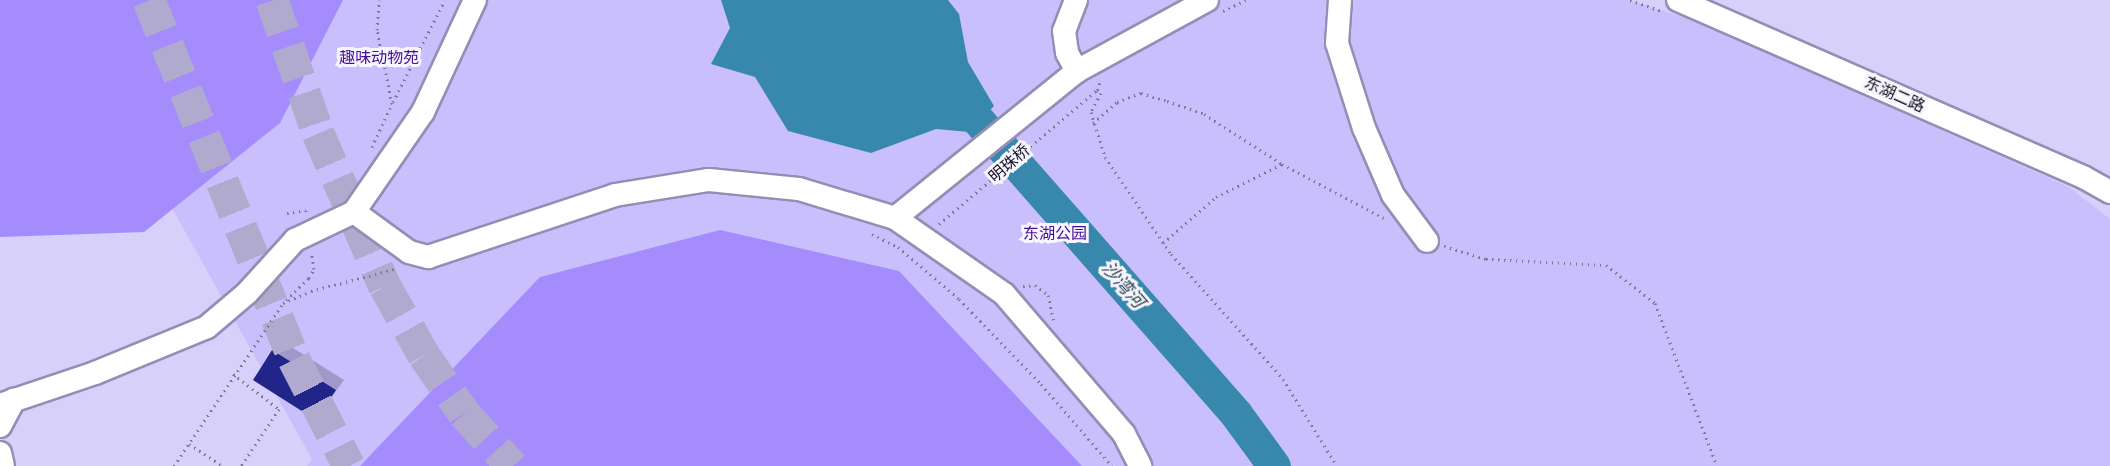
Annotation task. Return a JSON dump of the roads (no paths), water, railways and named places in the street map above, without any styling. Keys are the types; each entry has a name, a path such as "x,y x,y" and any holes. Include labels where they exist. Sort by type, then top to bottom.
{"street":[{"path":"0,426 7,402 95,373 207,327 247,293 295,240 354,212 423,112 475,0"},
{"path":"1076,0 1064,31 1066,53 1077,71"},
{"name":"明珠桥","path":"895,218 1077,71 1208,0"},
{"path":"1340,0 1337,43 1364,128 1393,195 1427,241"},
{"name":"东湖二路","path":"1678,0 2085,178 2110,192"},
{"path":"354,212 409,252 428,257 615,195 710,180 799,189 895,218 1004,294 1124,434 1140,466"},
{"path":"0,453 3,466"}],"water":[{"path":"721,0 948,0 959,14 968,62 994,106 969,132 936,129 871,153 788,131 755,77 711,64 730,28"}],"waterway":[{"name":"沙湾河","path":"949,87 1236,414 1274,466"}],"tunnel":[{"path":"149,0 294,359 349,466"},
{"path":"272,0 318,133 385,286 424,355 464,413 512,466"}],"park label":[{"name":"趣味动物苑","path":"379,57"},
{"name":"东湖公园","path":"1055,233"}]}
